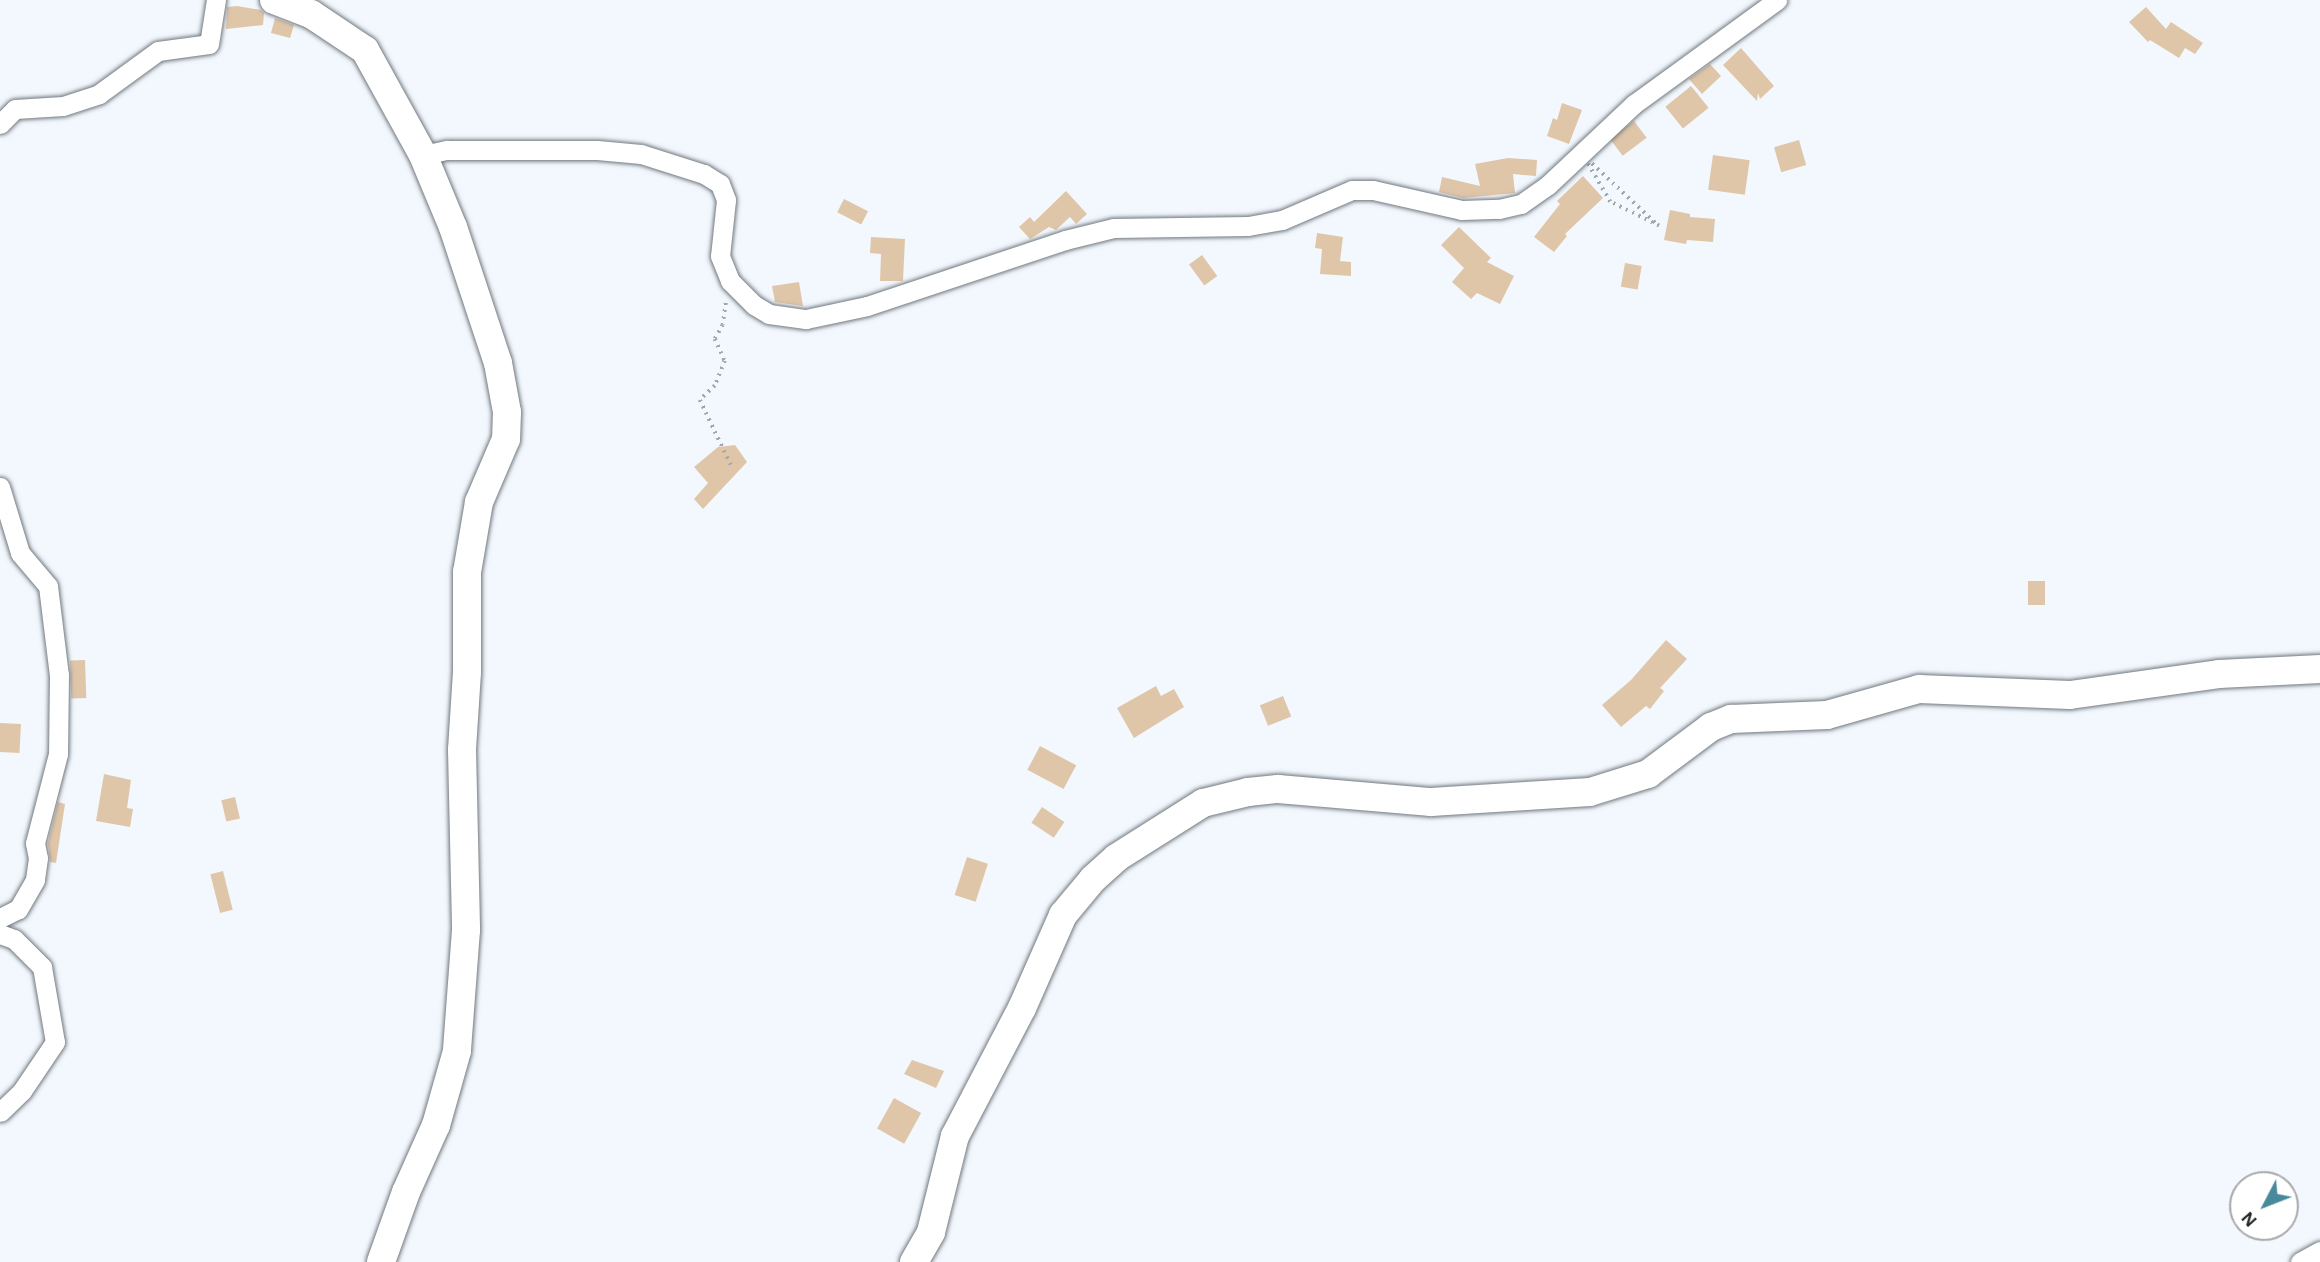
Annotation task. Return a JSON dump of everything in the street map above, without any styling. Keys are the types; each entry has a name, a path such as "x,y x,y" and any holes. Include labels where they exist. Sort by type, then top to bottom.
{"main road":[{"path":"274,0 311,14 365,50 423,155 453,227 498,363 505,397 507,424 502,453 479,502 467,572 462,750 466,930 457,1051 436,1125 406,1192 381,1262"},
{"path":"914,1262 931,1232 955,1136 1022,1008 1063,915 1093,879 1116,858 1203,803 1248,792 1278,789 1431,802 1590,792 1648,774 1711,727 1731,719 1827,715 1919,689 2070,695 2219,674 2320,669"}],"street":[{"path":"0,124 15,109 63,106 99,94 158,51 209,44 216,0"},
{"path":"423,155 446,150 597,150 641,154 704,174 719,184 726,201 720,257 730,281 754,305 769,314 806,319 835,315 962,277 1087,234 1114,228 1206,228 1282,220 1352,190 1373,190 1433,206 1462,210 1499,209 1521,204 1539,193 1634,104 1777,0"},
{"path":"0,487 20,553 48,586 59,675 58,754 35,843 38,858 35,880 18,909 0,918"},
{"path":"0,934 14,939 42,967 55,1042 22,1091 0,1112"},
{"path":"2300,1262 2320,1251"}],"path":[{"path":"1582,154 1591,163 1659,226 1610,202 1582,154"},
{"path":"730,281 723,325 715,339 725,361 716,386 699,400 731,465"}],"building":[{"path":"227,7 261,10 264,13 263,25 226,29"},
{"path":"2146,7 2166,29 2171,22 2203,43 2195,54 2185,48 2179,58 2150,40 2148,42 2129,22"},
{"path":"275,18 294,25 290,38 271,33"},
{"path":"1741,48 1774,86 1760,99 1758,93 1757,101 1723,65"},
{"path":"1710,64 1721,76 1702,94 1689,79"},
{"path":"1691,86 1709,108 1683,129 1665,107"},
{"path":"1562,103 1582,110 1569,144 1547,136 1553,118 1557,120"},
{"path":"1634,121 1647,138 1623,156 1610,139"},
{"path":"1799,140 1806,165 1781,172 1774,147"},
{"path":"1713,155 1750,160 1745,195 1708,190"},
{"path":"1508,158 1537,160 1536,176 1513,174 1515,193 1463,198 1439,192 1442,177 1480,186 1475,164"},
{"path":"1583,176 1603,198 1565,234 1567,236 1554,252 1534,237 1560,204 1557,201"},
{"path":"1066,191 1087,214 1076,224 1070,217 1056,230 1049,227 1030,239 1019,227 1030,217 1034,222"},
{"path":"844,199 868,211 861,225 837,212"},
{"path":"1670,210 1690,214 1690,217 1715,219 1713,242 1687,240 1686,244 1664,240"},
{"path":"1459,227 1491,258 1487,262 1514,276 1500,304 1477,293 1471,299 1452,282 1464,268 1441,245"},
{"path":"1317,233 1343,237 1340,261 1351,262 1351,276 1320,274 1322,249 1315,248"},
{"path":"871,237 905,239 903,281 880,281 881,254 870,253"},
{"path":"1202,255 1217,276 1204,285 1189,264"},
{"path":"1625,263 1642,266 1638,290 1621,287"},
{"path":"799,282 803,306 775,302 772,286"},
{"path":"735,445 747,462 703,509 694,499 708,483 694,467 718,447"},
{"path":"2028,581 2045,581 2045,605 2028,605"},
{"path":"1666,640 1687,659 1660,688 1664,691 1650,709 1646,706 1621,727 1602,705 1631,680"},
{"path":"85,660 86,698 71,699 70,661"},
{"path":"1156,686 1161,696 1174,689 1184,707 1134,738 1117,708"},
{"path":"1283,696 1291,716 1268,726 1260,705"},
{"path":"0,723 21,724 19,753 0,752"},
{"path":"1040,746 1076,765 1064,789 1027,770"},
{"path":"104,774 131,780 127,808 133,809 130,827 96,821"},
{"path":"235,797 240,818 226,822 221,800"},
{"path":"58,802 65,804 56,863 50,862 48,843"},
{"path":"1042,807 1064,822 1054,838 1031,823"},
{"path":"967,857 988,864 976,902 955,895"},
{"path":"223,871 233,910 220,913 210,874"},
{"path":"912,1060 944,1071 936,1088 904,1074"},
{"path":"894,1098 921,1113 904,1144 877,1129"}]}
